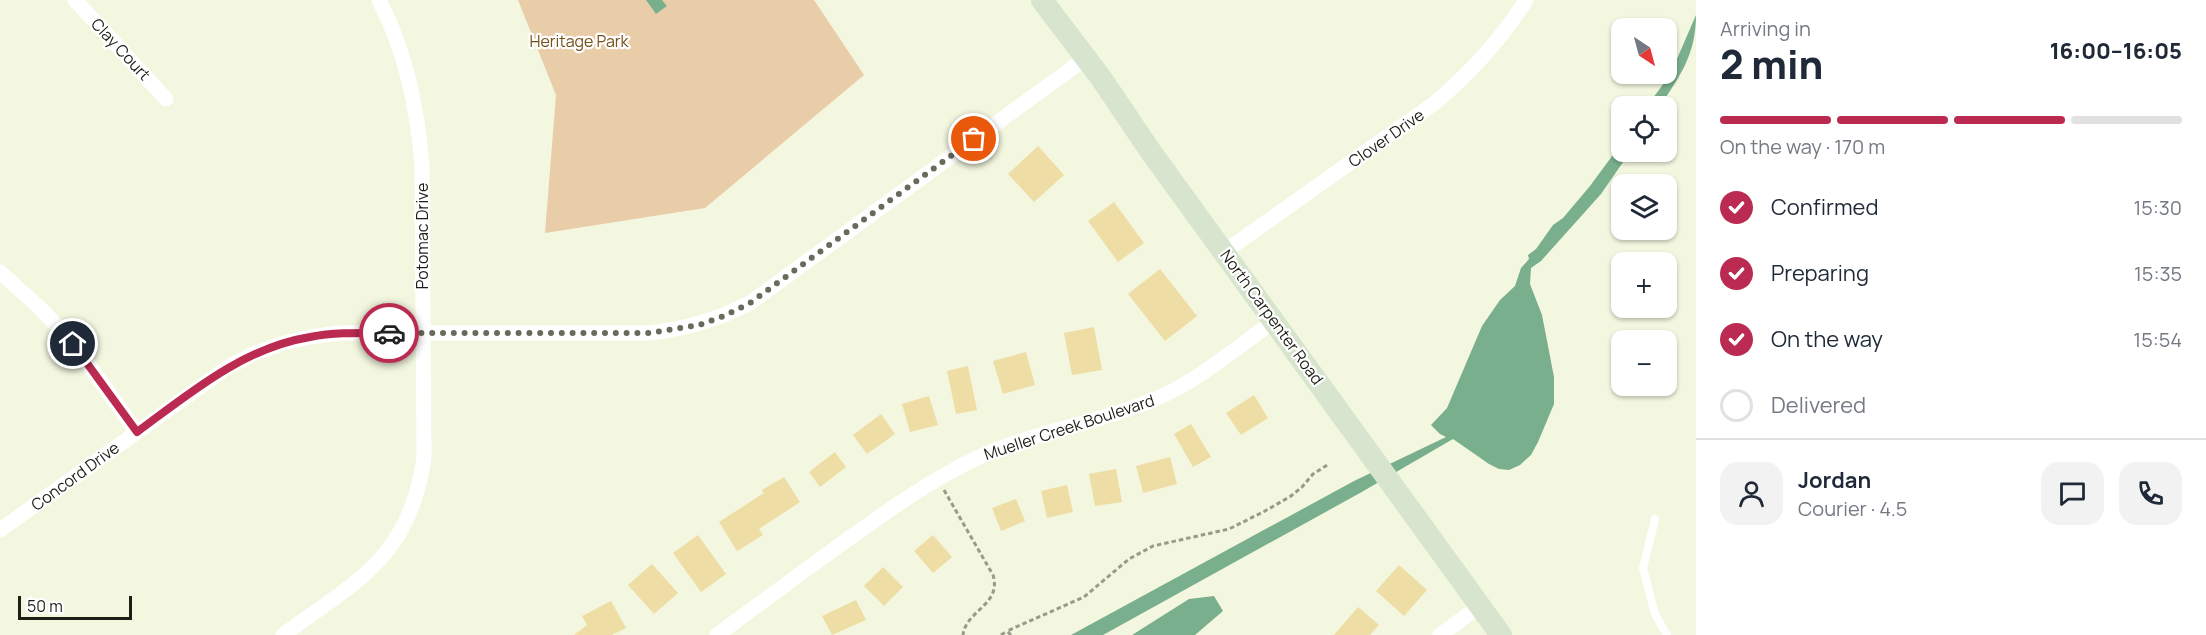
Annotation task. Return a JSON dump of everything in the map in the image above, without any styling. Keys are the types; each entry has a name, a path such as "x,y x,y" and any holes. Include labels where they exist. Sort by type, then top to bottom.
{"street":[{"name":"Clay Court","path":"75,0 166,99"},
{"name":"Potomac Drive","path":"283,635 356,582 376,565 393,545 415,503 424,457 422,165 419,124 411,84 399,45 379,0"},
{"name":"North Carpenter Road","path":"1042,0 1501,635"},
{"name":"Clover Drive","path":"1224,252 1436,102 1492,48 1526,0"},
{"name":"Concord Drive","path":"0,530 228,367 255,353 284,343 340,333 649,333 683,329 724,316 750,303 1086,58"},
{"path":"0,272 42,310 73,344 137,432"},
{"name":"Mueller Creek Boulevard","path":"717,635 901,501 937,478 977,458 1013,444 1161,396 1182,386 1274,322"},
{"path":"1440,635 1480,606"}],"lane":[{"path":"1655,519 1642,567 1655,615 1666,635"}],"path":[{"path":"1001,635 1084,597 1129,559 1153,546 1229,529 1247,520 1291,496 1302,488 1313,474 1329,464"},
{"path":"937,478 993,575 995,584 986,604 964,628 963,635"},
{"path":"1007,631 1011,635"}],"green space":[{"name":"Heritage Park","path":"518,0 814,0 864,75 705,208 545,233 556,95"}],"shaded area":[{"path":"646,0 662,0 667,6 656,14"},
{"path":"1696,15 1690,52 1677,80 1677,59"},
{"path":"1663,84 1674,84 1667,96 1654,96"},
{"path":"1611,158 1611,162 1623,162 1615,174 1611,174 1611,180 1601,194 1541,261 1531,268 1530,284 1542,315 1554,377 1554,404 1531,455 1520,465 1509,470 1499,469 1453,439 1103,635 1071,635 1354,481 1446,437 1431,425 1447,408 1482,326 1500,300 1515,286 1521,268 1529,259 1528,255 1536,249 1553,225 1563,218"},
{"path":"1214,596 1223,611 1195,635 1132,635 1189,599"}],"building":[{"path":"1038,146 1064,175 1034,202 1008,174"},
{"path":"1114,202 1144,243 1118,262 1088,221"},
{"path":"1160,269 1197,316 1165,341 1128,294"},
{"path":"1094,327 1102,370 1072,375 1064,333"},
{"path":"1026,352 1035,385 1003,394 993,361"},
{"path":"968,366 977,410 956,414 947,371"},
{"path":"1254,395 1268,418 1241,435 1226,413"},
{"path":"929,396 938,425 910,432 902,404"},
{"path":"881,414 895,434 867,454 853,435"},
{"path":"1191,424 1211,457 1193,467 1174,434"},
{"path":"835,452 846,467 820,487 809,472"},
{"path":"1170,457 1177,484 1143,493 1136,466"},
{"path":"1116,469 1122,502 1095,506 1089,474"},
{"path":"784,477 800,502 759,529 763,535 737,551 719,522 764,493 762,490"},
{"path":"1067,485 1073,512 1047,518 1041,491"},
{"path":"1016,499 1025,521 1001,531 992,508"},
{"path":"698,535 726,574 701,592 673,553"},
{"path":"933,535 952,557 933,573 914,551"},
{"path":"652,564 678,593 654,614 628,585"},
{"path":"1399,565 1427,590 1404,616 1376,591"},
{"path":"883,567 903,587 884,606 864,586"},
{"path":"856,600 866,620 832,635 822,616"},
{"path":"611,601 626,628 612,635 574,635 587,625 582,616"},
{"path":"1358,607 1379,625 1370,635 1334,635"}],"way so far":[{"path":"389,333 649,333 674,331 699,325 750,303 974,139"}],"route":[{"path":"73,344 137,432 216,375 255,353 309,337 340,333 389,333"}]}
